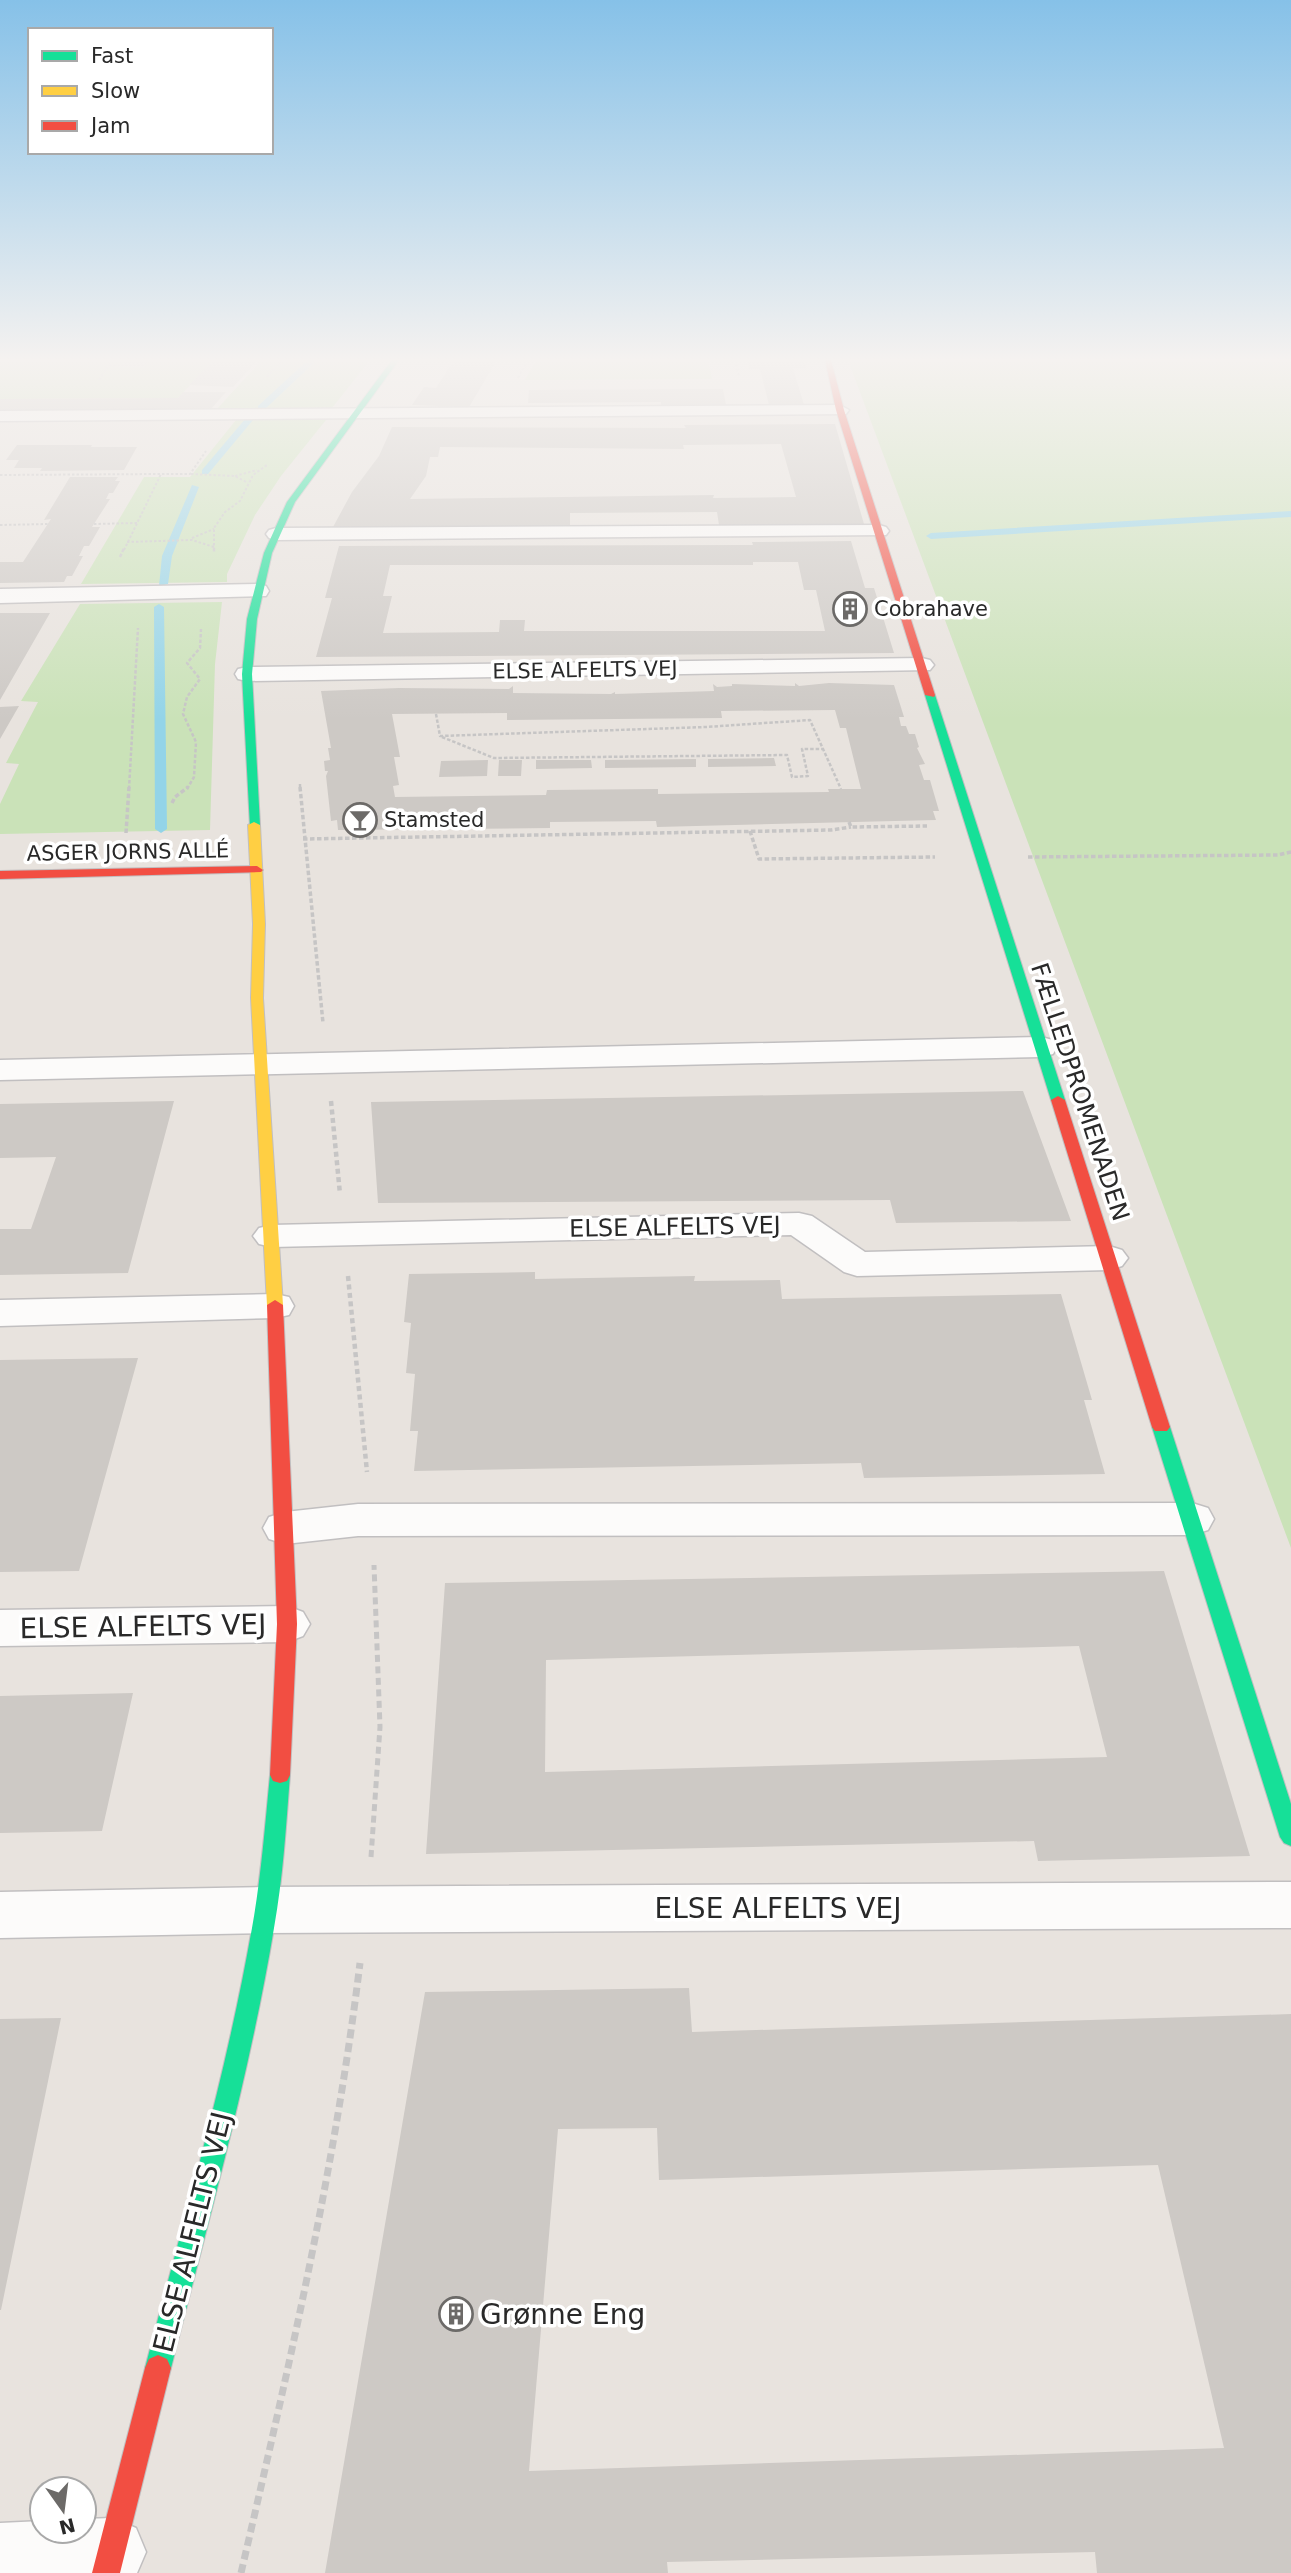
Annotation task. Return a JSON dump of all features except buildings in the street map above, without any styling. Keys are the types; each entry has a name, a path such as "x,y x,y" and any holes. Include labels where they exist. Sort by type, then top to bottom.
{"street":[{"name":"ELSE ALFELTS VEJ","path":"0,2557 109,2563 244,2028 264,1910 279,1791 287,1623 272,1236 257,998 260,924 247,674 252,619 258,591 276,534 306,480"},
{"name":"FÆLLEDPROMENADEN","path":"863,480 1291,1838"},
{"path":"276,534 879,531"},
{"path":"0,596 258,591"},
{"name":"ELSE ALFELTS VEJ","path":"247,674 922,665"},
{"name":"ASGER JORNS ALLÉ","path":"0,875 257,870"},
{"path":"0,1070 1041,1047"},
{"name":"ELSE ALFELTS VEJ","path":"272,1236 799,1224 856,1264 1109,1258"},
{"path":"0,1313 275,1306"},
{"path":"285,1528 358,1520 1192,1519"},
{"name":"ELSE ALFELTS VEJ","path":"0,1628 287,1623"},
{"name":"ELSE ALFELTS VEJ","path":"264,1910 1291,1905"},
{"path":"0,1915 264,1910"}],"path":[{"path":"243,480 248,483"},
{"path":"187,539 214,529 225,513 240,501 250,480"},
{"path":"94,524 136,523"},
{"path":"0,525 48,524"},
{"path":"212,557 215,548 214,529"},
{"path":"127,542 187,539 215,548"},
{"path":"172,803 175,797 187,789 194,777 196,742 183,714 187,697 200,678 187,663 200,648 200,617"},
{"path":"436,714 439,736"},
{"path":"439,736 706,727 810,720 841,789"},
{"path":"439,736 494,758 788,755 792,777 808,776 802,749 823,749"},
{"path":"849,822 851,827"},
{"path":"255,841 970,825"},
{"path":"750,831 758,859 1278,855 1291,852"}],"green space":[{"path":"142,480 278,480 255,515 227,574 227,582 81,584"},
{"path":"893,480 1291,480 1291,1548"},
{"path":"222,602 215,664 210,830 0,834 0,804 19,764 6,763 38,702 21,701 80,604"}],"waterway":[{"path":"163,584 167,556 195,487"},
{"path":"931,536 1291,514"},
{"path":"159,607 161,829"}],"traffic: fast":[{"path":"254,825 247,674 252,619 268,553 291,502 307,480"},
{"path":"930,695 1058,1100"},
{"path":"1161,1427 1291,1837"},
{"path":"158,2368 234,2074 250,2000 264,1926 280,1775"}],"traffic: slow":[{"path":"254,825 259,924 257,998 275,1305"}],"traffic: jam":[{"path":"862,480 930,695"},
{"path":"0,875 257,870"},
{"path":"1058,1100 1161,1427"},
{"path":"275,1305 287,1624 280,1775"},
{"path":"106,2573 158,2368"}],"place":[{"name":"Cobrahave","path":"850,609"},
{"name":"Stamsted","path":"360,820"},
{"name":"Grønne Eng","path":"456,2314"}]}
